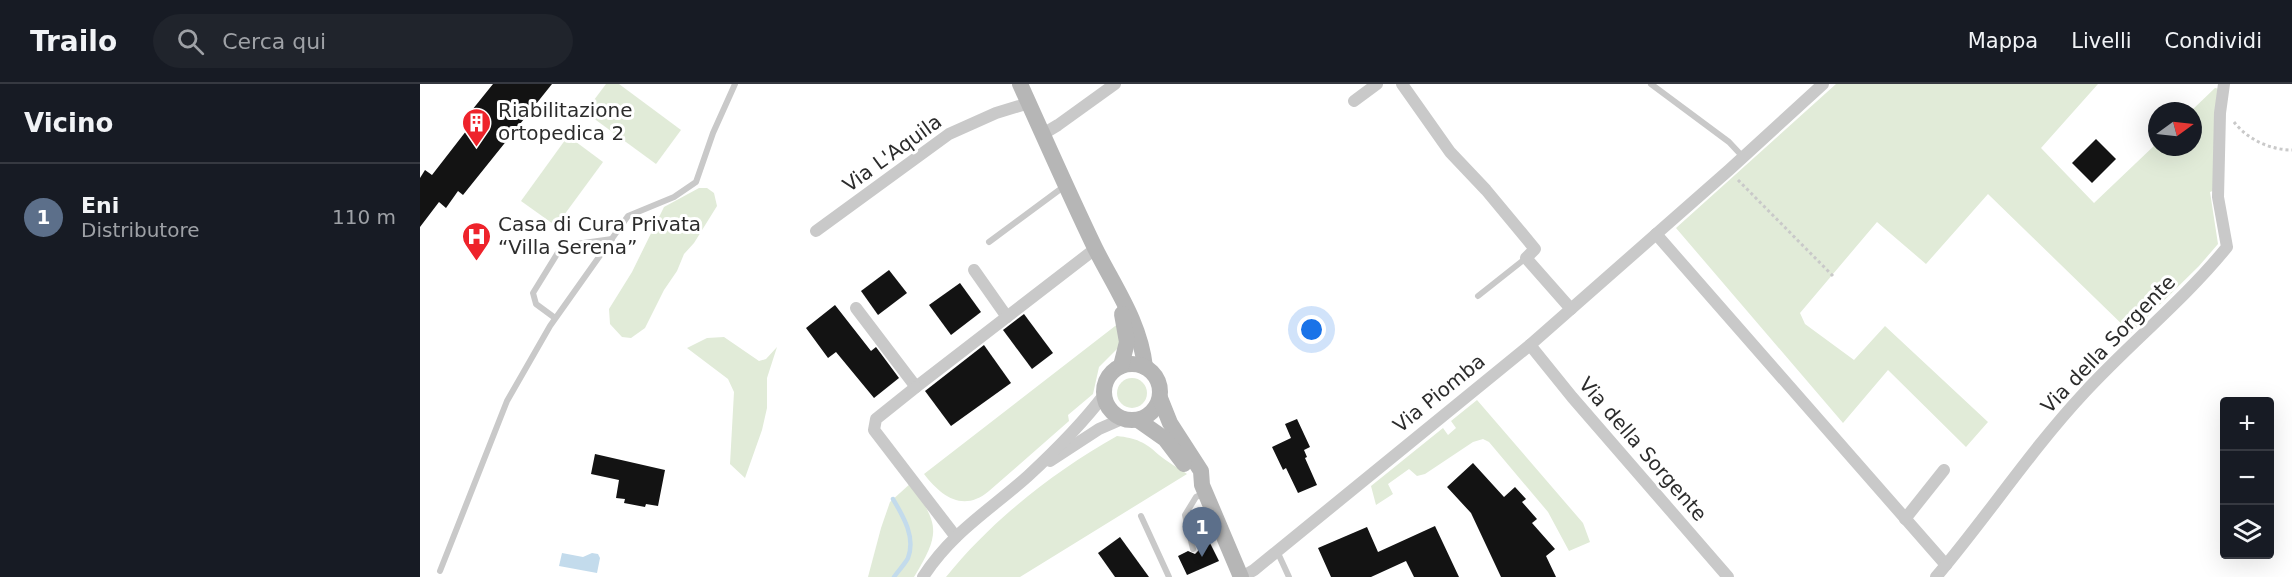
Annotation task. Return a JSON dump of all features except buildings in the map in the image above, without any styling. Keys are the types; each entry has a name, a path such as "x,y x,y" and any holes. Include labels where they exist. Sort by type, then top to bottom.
{"main road":[{"path":"1020,84 1095,249 1136,326 1143,348 1145,367"},
{"path":"1111,279 1127,336 1121,366"},
{"path":"1203,489 1165,439 1109,410 1104,395 1106,381 1114,370 1121,366 1137,364 1145,367 1158,380 1160,398 1170,423 1201,471 1203,489 1241,577"},
{"path":"1130,420 1152,412 1160,398"}],"street":[{"path":"1043,134 1115,84"},
{"path":"1354,101 1377,84"},
{"path":"1402,84 1450,152 1486,190 1535,249 1526,258 1571,309"},
{"name":"Via Piomba","path":"1804,84 1819,88"},
{"path":"2220,113 2224,84"},
{"name":"Via Piomba","path":"1241,577 1277,551 1530,345 1743,158 1819,88"},
{"name":"Via L'Aquila","path":"816,231 949,134 996,113 1029,103"},
{"name":"Via della Sorgente","path":"1936,577 2024,462 2083,394 2208,271 2227,247 2218,197 2220,113"},
{"path":"1656,234 1946,565"},
{"path":"956,537 874,430 876,419 1095,249"},
{"path":"974,270 1007,317"},
{"path":"856,308 916,387"},
{"name":"Via della Sorgente","path":"1530,345 1572,397 1728,577"},
{"path":"1029,475 1086,418 1104,395"},
{"path":"923,577 932,562 972,520 1029,475 1099,429 1130,420"},
{"path":"1905,519 1944,470"}],"lane":[{"path":"440,571 507,401 555,318 628,216 674,197 696,182 713,133 735,84"},
{"path":"1651,84 1729,142 1743,158"},
{"path":"989,242 1066,184"},
{"path":"555,318 536,304 533,293 562,246 612,239"},
{"path":"1478,296 1526,258"},
{"path":"1193,549 1185,515 1203,489"},
{"path":"1141,516 1169,577"},
{"path":"1277,551 1289,577"}],"path":[{"path":"2220,113 2229,116 2241,131 2262,143 2283,150 2292,150"},
{"path":"1729,170 1833,276"}],"green space":[{"path":"606,84 619,84 681,130 656,164 585,112"},
{"path":"1836,84 2098,84 2041,148 2094,203 2148,152 2148,156 2202,156 2200,102 2215,88 2220,89 2215,190 2210,192 2218,244 2131,333 1988,194 1926,264 1877,222 1800,313 1805,324 1854,360 1885,326 1988,422 1966,447 1888,370 1843,423 1676,228"},
{"path":"568,136 603,162 556,226 521,201"},
{"path":"699,188 707,188 714,193 717,206 694,243 684,254 645,328 631,338 622,337 610,324 609,309 632,272 664,207"},
{"path":"1119,323 1119,347 1099,367 1093,394 1068,415 1069,421 989,491 970,501 953,499 938,489 924,474"},
{"path":"724,337 759,361 766,359 777,347 767,378 767,408 762,430 745,478 730,464 734,392 728,379 687,348 707,338"},
{"path":"1132,378 1138,379 1146,387 1146,399 1138,407 1132,408 1126,407 1118,399 1117,393 1118,387 1126,379"},
{"path":"1477,400 1583,523 1590,542 1569,551 1548,512 1489,442 1483,439 1473,442 1425,474 1417,476 1409,469 1388,484 1393,494 1376,505 1371,486 1443,428 1448,435 1456,428 1451,421"},
{"path":"1117,436 1135,439 1145,444 1187,474 1020,577 946,577 983,536 1025,499 1069,465"},
{"path":"911,483 931,520 933,529 929,549 914,577 868,577 890,502"}],"water":[{"path":"562,553 583,557 592,553 598,554 600,558 597,573 559,566"}],"waterway":[{"path":"893,499 907,527 910,542 908,558 894,577"}],"place":[{"name":"Riabilitazione ortopedica 2","path":"477,148"},
{"name":"Casa di Cura Privata “Villa Serena”","path":"477,262"},
{"name":"Eni","path":"1202,557"}]}
